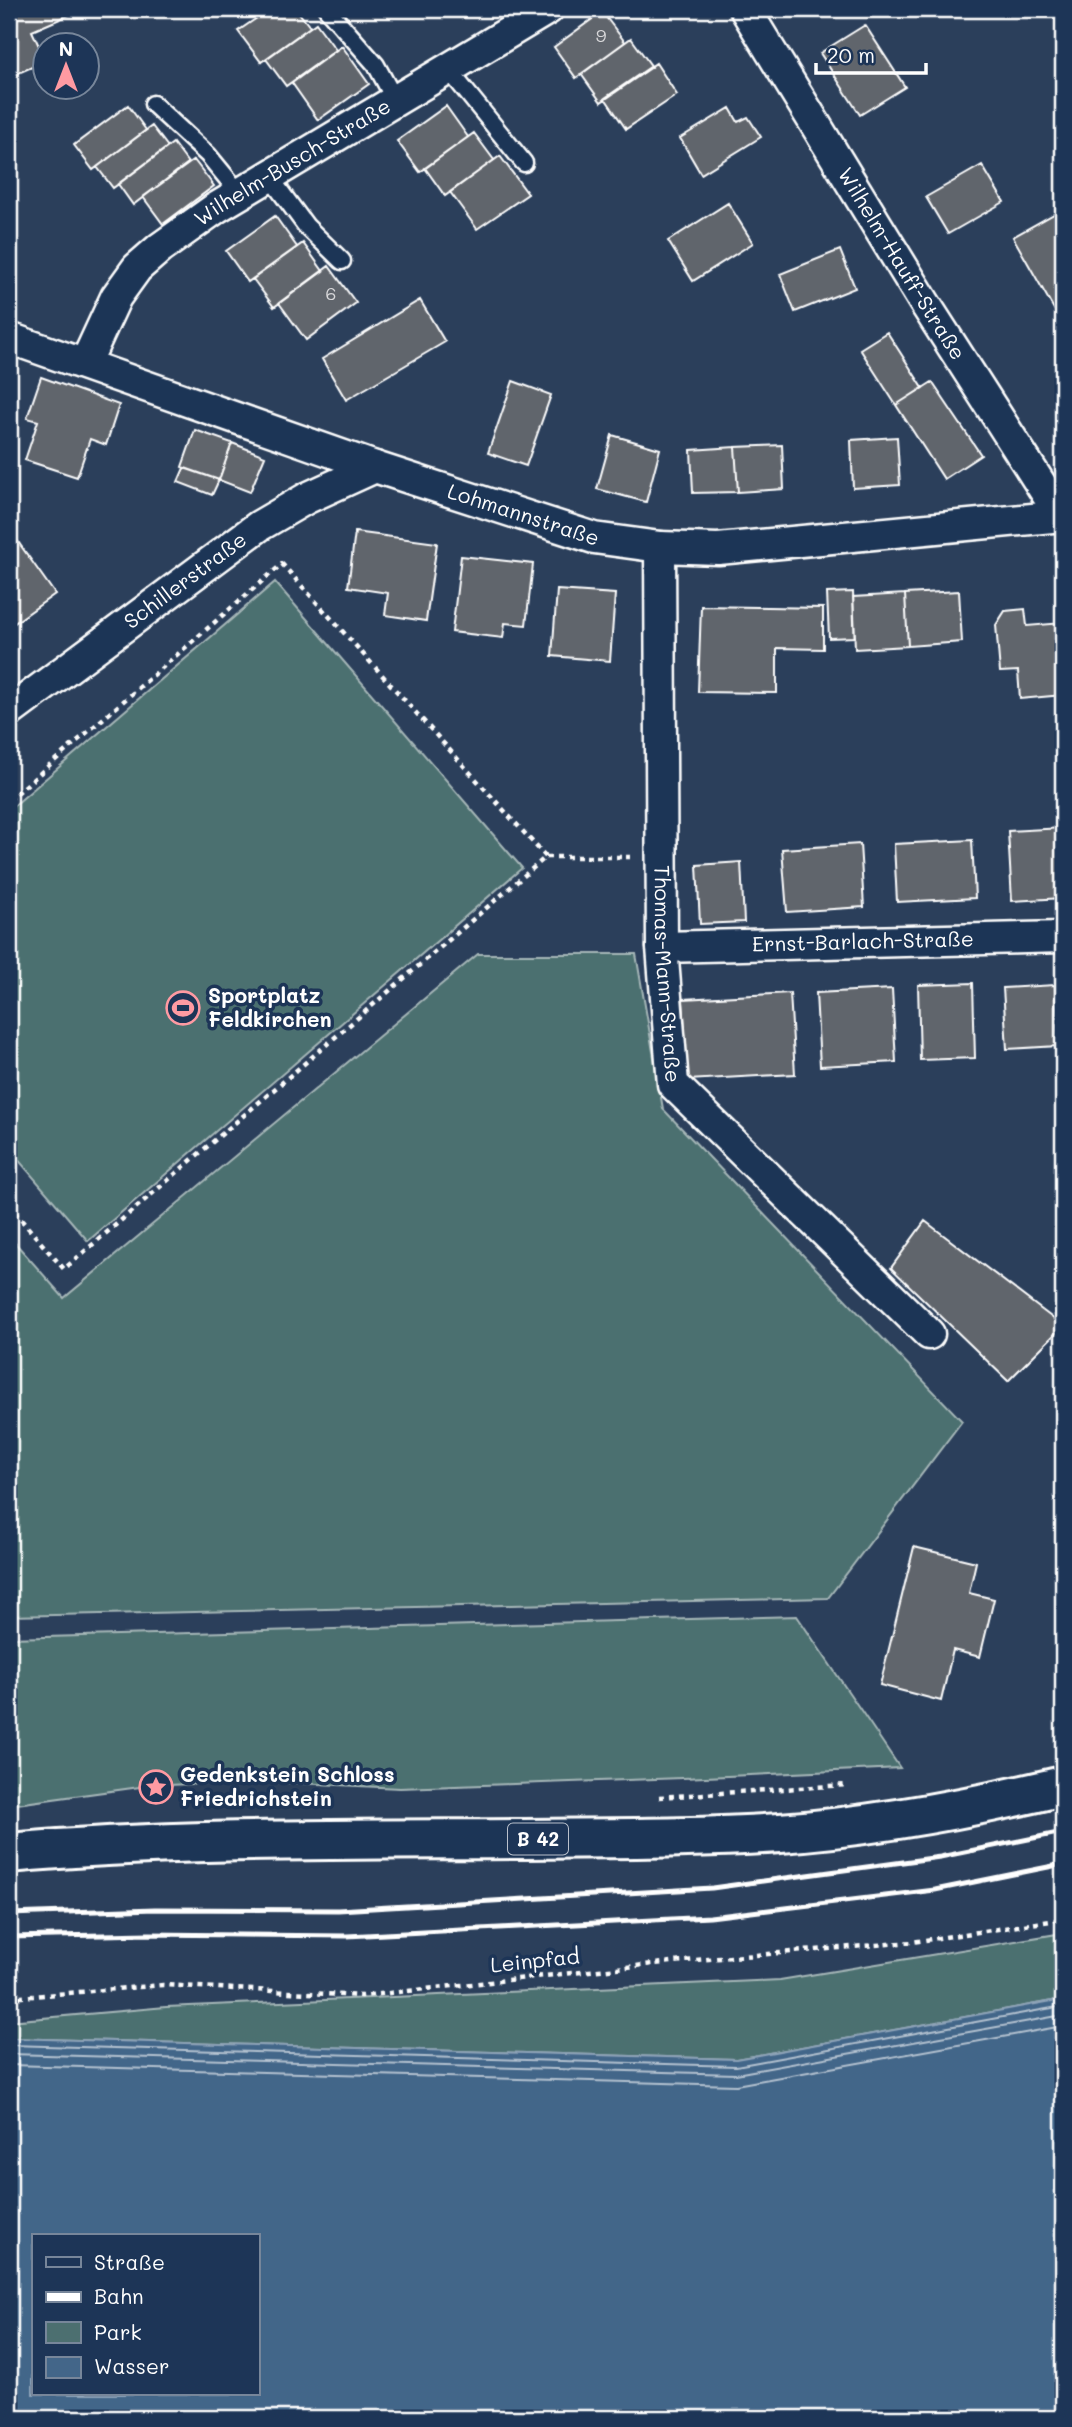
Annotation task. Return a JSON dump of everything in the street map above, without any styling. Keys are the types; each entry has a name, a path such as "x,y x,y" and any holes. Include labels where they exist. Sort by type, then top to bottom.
{"main road":[{"name":"B 42","path":"9,1853 97,1845 251,1840 636,1838 782,1833 937,1813 1063,1786"}],"street":[{"name":"Wilhelm-Busch-Straße","path":"85,364 116,297 137,268 160,248 269,176 548,9"},
{"name":"Wilhelm-Hauff-Straße","path":"745,9 924,302 1062,516"},
{"name":"Lohmannstraße","path":"9,338 375,467 594,538 660,547 718,549 1062,516"},
{"name":"Schillerstraße","path":"9,712 259,526 307,498 375,467"},
{"name":"Thomas-Mann-Straße","path":"660,547 662,947 673,1084 929,1334"},
{"name":"Ernst-Barlach-Straße","path":"662,947 1063,937"}],"lane":[{"path":"327,9 376,65 395,100"},
{"path":"448,69 524,163"},
{"path":"153,104 208,155 240,194"},
{"path":"269,176 306,226 342,261"}],"path":[{"path":"9,800 282,564 547,858"},
{"path":"9,1206 64,1269 547,858 661,858"},
{"path":"649,1797 853,1784"},
{"name":"Leinpfad","path":"9,1998 163,1985 362,1996 672,1962 912,1942 1063,1919"}],"green space":[{"name":"Sportplatz Feldkirchen","path":"275,582 522,868 88,1241 9,1149 9,810"},
{"path":"478,954 636,954 663,1109 962,1421 828,1598 9,1616 9,1236 64,1298"},
{"path":"797,1616 900,1768 400,1788 255,1781 147,1786 9,1805 9,1638"},
{"path":"1063,1933 1063,1999 736,2059 9,2038 9,2021 166,2007 780,1980"}],"water":[{"path":"1063,1999 1063,2418 9,2418 9,2038 736,2059"}],"building":[{"path":"9,9 83,9 32,31 32,67 9,77"},
{"path":"270,9 296,9 310,27 261,62 238,31"},
{"path":"602,12 625,42 576,78 554,47"},
{"path":"316,23 336,50 286,86 266,59"},
{"path":"865,25 905,87 860,115 820,53"},
{"path":"631,38 652,67 601,102 581,74"},
{"path":"342,46 369,84 318,120 292,83"},
{"path":"656,63 677,95 626,129 605,98"},
{"path":"128,105 146,130 93,170 74,145"},
{"path":"446,106 468,137 420,172 397,141"},
{"path":"730,108 738,122 748,117 761,137 701,174 680,138"},
{"path":"152,126 168,147 113,188 97,167"},
{"path":"474,133 494,160 445,196 425,168"},
{"path":"173,143 188,163 133,205 118,184"},
{"path":"500,156 528,194 477,229 450,192"},
{"path":"194,160 214,186 163,224 143,197"},
{"path":"982,165 1004,202 948,234 926,197"},
{"path":"728,203 753,243 693,281 668,241"},
{"path":"1063,209 1063,307 1055,311 1013,237"},
{"path":"275,216 297,247 248,282 226,251"},
{"path":"303,243 323,271 274,307 253,279"},
{"path":"840,250 855,288 795,312 780,274"},
{"path":"329,266 356,303 306,340 279,303"},
{"path":"420,300 445,342 346,400 322,359"},
{"path":"887,332 923,388 896,405 860,349"},
{"path":"41,377 119,405 106,445 90,439 77,477 25,460 38,421 27,418"},
{"path":"513,381 551,395 526,466 488,453"},
{"path":"932,382 981,455 944,479 896,405"},
{"path":"195,430 232,443 219,480 182,467"},
{"path":"612,435 660,449 646,502 597,489"},
{"path":"897,437 900,485 853,488 851,440"},
{"path":"232,443 265,456 250,492 219,480"},
{"path":"782,445 784,489 738,492 735,447"},
{"path":"735,447 738,492 693,493 691,450"},
{"path":"184,468 219,480 212,495 178,482"},
{"path":"9,529 55,594 9,627"},
{"path":"355,532 437,543 426,621 385,615 388,593 348,587"},
{"path":"461,556 533,564 526,625 505,623 503,638 452,632"},
{"path":"557,590 615,594 610,661 552,656"},
{"path":"959,591 962,642 908,646 905,594"},
{"path":"853,592 855,637 829,638 827,593"},
{"path":"905,594 908,646 855,649 853,597"},
{"path":"701,606 823,608 823,649 777,648 777,693 698,692"},
{"path":"1025,609 1027,626 1063,623 1063,695 1020,699 1018,671 1000,672 996,625 1005,611"},
{"path":"1063,828 1063,898 1012,901 1008,831"},
{"path":"972,840 975,898 897,902 894,844"},
{"path":"860,844 864,907 787,912 782,849"},
{"path":"741,862 744,922 700,924 697,865"},
{"path":"973,983 975,1058 920,1060 918,985"},
{"path":"1055,985 1058,1046 1007,1049 1003,988"},
{"path":"892,989 896,1062 820,1066 816,993"},
{"path":"790,993 795,1074 688,1080 683,999"},
{"path":"925,1221 1063,1326 1008,1381 891,1268"},
{"path":"914,1547 976,1562 969,1593 994,1599 980,1657 953,1650 941,1701 880,1685"}],"railway":[{"path":"9,1914 155,1909 338,1910 712,1888 940,1857 1063,1832"},
{"path":"9,1937 149,1934 347,1936 710,1917 935,1890 1063,1864"}],"place":[{"name":"Sportplatz Feldkirchen","path":"183,1008"},
{"name":"Gedenkstein Schloss Friedrichstein","path":"156,1787"}]}
